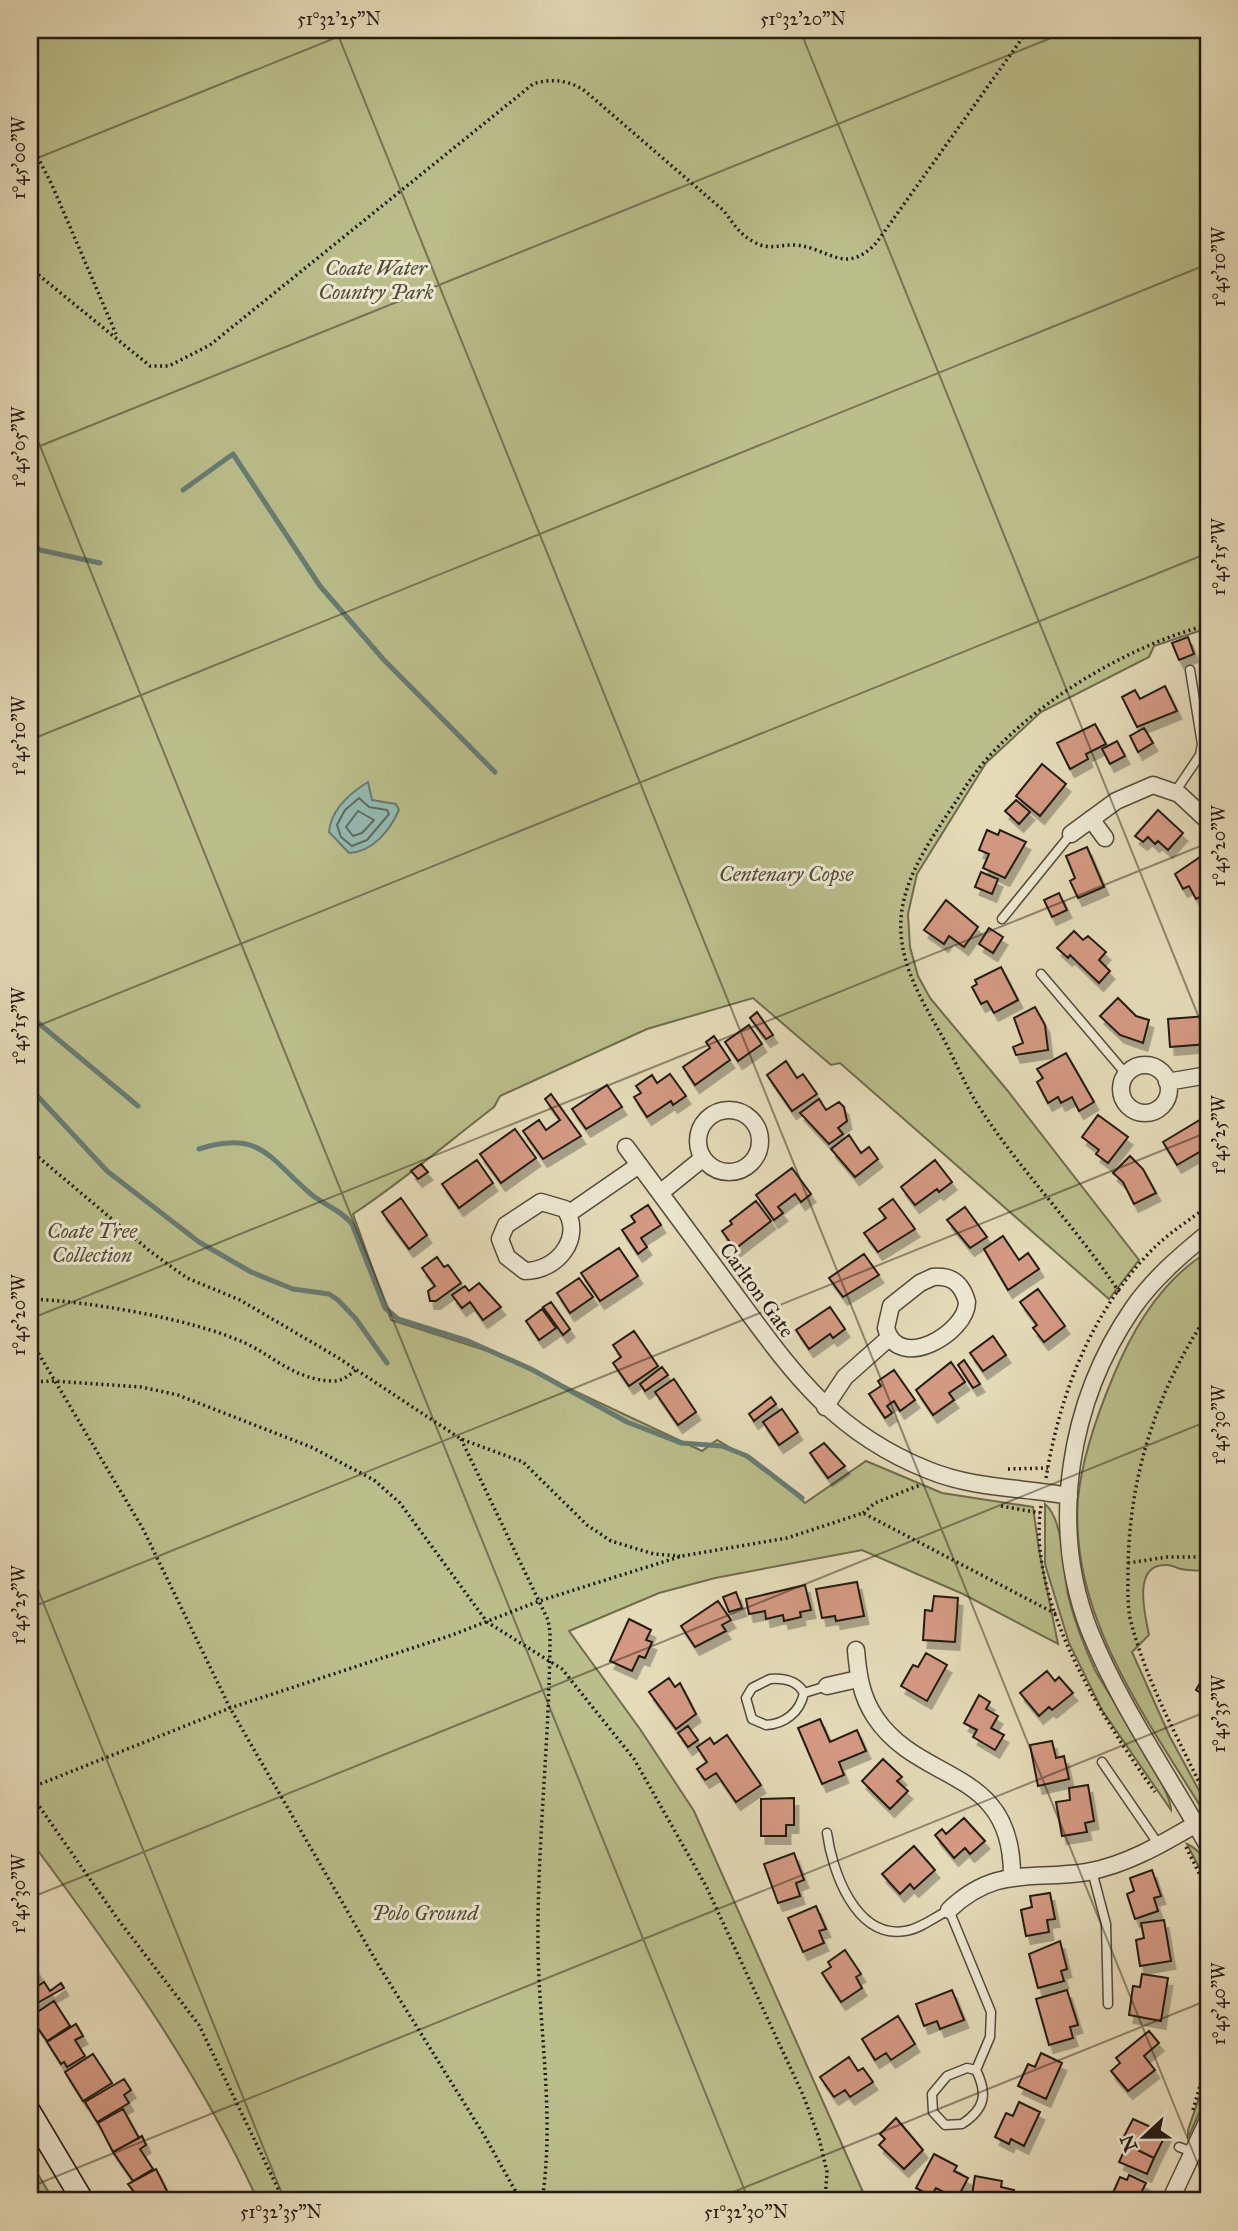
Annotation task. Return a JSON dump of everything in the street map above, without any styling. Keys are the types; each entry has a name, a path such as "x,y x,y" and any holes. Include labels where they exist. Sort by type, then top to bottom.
{"main road":[{"path":"30,2112 83,2201"}],"street":[{"path":"1071,834 1142,787 1153,785 1175,792 1190,802 1208,821"},
{"path":"1091,819 1105,838"},
{"path":"1147,1065 1161,1071 1167,1082 1168,1093 1161,1107 1154,1111 1139,1112 1126,1104 1122,1097 1122,1081 1126,1074 1139,1066 1147,1065"},
{"path":"1167,1082 1208,1075"},
{"name":"Carlton Gate","path":"626,1147 796,1378 825,1406 868,1439 928,1470 986,1488 1044,1491 1069,1496"},
{"path":"660,1193 702,1159"},
{"path":"568,1214 639,1165"},
{"path":"551,1203 562,1207 568,1214 573,1228 570,1245 538,1270 525,1271 518,1268 503,1251 500,1239 506,1225 537,1204 551,1203"},
{"path":"1208,1233 1162,1273 1134,1307 1111,1346 1083,1411 1072,1459 1069,1496 1074,1573 1090,1630 1117,1687 1208,1846"},
{"path":"933,1277 947,1277 958,1283 967,1302 967,1312 960,1322 920,1349 903,1346 890,1337 887,1318 895,1301 933,1277"},
{"path":"825,1406 845,1377 890,1337"},
{"path":"856,1650 858,1679 870,1709 887,1732 907,1749 969,1784 989,1804 1007,1833 1012,1875"},
{"path":"827,1686 858,1679"},
{"path":"949,1910 970,1894 1012,1875 1092,1871 1159,1845 1196,1824"},
{"path":"1172,2197 1186,2150 1208,2120"}],"lane":[{"path":"1175,792 1200,755 1202,744 1190,670"},
{"path":"1002,919 1071,834"},
{"path":"1041,974 1095,1042 1126,1074"},
{"path":"787,1679 801,1687 804,1693 797,1710 779,1723 759,1723 748,1712 748,1693 763,1682 787,1679"},
{"path":"804,1693 827,1686"},
{"path":"1102,1762 1159,1845"},
{"path":"827,1833 833,1866 844,1893 851,1905 872,1922 892,1931 907,1931 949,1910 991,2012 990,2037 975,2070 984,2095 982,2105 962,2124 945,2125 933,2111 933,2093 953,2072 967,2068 975,2070"},
{"path":"1092,1871 1106,1924 1108,2004"},
{"path":"1172,2197 1190,2201"}],"path":[{"path":"30,268 117,336 133,355 150,366 169,366 195,354 337,245 523,91 541,81 568,82 585,91 724,211 736,228 753,242 770,247 797,245 834,259 856,257 877,242 1028,30"},
{"path":"30,142 52,185 117,336"},
{"path":"30,1150 151,1252 187,1278 240,1300 356,1370 461,1439 523,1462 587,1525 611,1541 654,1554 682,1556"},
{"path":"1157,1795 1088,1690 1058,1615 1041,1549 1040,1517 1055,1430 1069,1383 1088,1340 1112,1302 1157,1245 1208,1206"},
{"path":"30,1299 76,1303 210,1330 247,1344 276,1364 305,1375 334,1381 344,1379 356,1370"},
{"path":"1208,1314 1183,1351 1155,1415 1133,1499 1128,1563 1131,1624 1151,1683 1208,1801"},
{"path":"30,1339 52,1381 143,1529 230,1709 379,1966 521,2201"},
{"path":"30,1382 52,1381 157,1389 311,1447 374,1480 400,1503 487,1622 562,1669 584,1692 634,1759 706,1886 772,2022 807,2106 827,2172 825,2201"},
{"path":"461,1439 539,1601 550,1632 538,1944 549,2119 542,2201"},
{"path":"30,1788 230,1709 487,1622 539,1601 682,1556 786,1538 863,1513 889,1496 923,1483"},
{"path":"863,1513 1058,1615"},
{"path":"1128,1563 1167,1557 1208,1557"},
{"path":"30,1793 117,1918 199,2025 284,2201"},
{"path":"1180,1834 1208,1891"},
{"path":"1191,2115 1208,2058"}],"green space":[{"path":"30,30 1208,30 1208,628 1154,646 1149,657 1041,712 986,763 917,874 908,914 910,947 918,976 930,998 1007,1090 1139,1260 1109,1299 840,1063 831,1065 753,998 647,1029 500,1096 494,1107 407,1176 353,1214 391,1320 494,1353 702,1451 717,1440 768,1470 805,1503 866,1461 942,1493 1033,1507 1058,1644 963,1594 862,1550 715,1578 659,1593 569,1631 640,1729 694,1811 867,2201 258,2201 209,2106 154,2014 30,1840"},
{"path":"1208,1252 1208,1571 1184,1570 1167,1565 1155,1567 1148,1573 1143,1593 1149,1635 1132,1652 1170,1737 1208,1807 1208,1819 1139,1707 1100,1627 1086,1586 1079,1543 1078,1499 1096,1421 1130,1341 1163,1290"},
{"path":"1045,1504 1056,1521 1068,1595 1087,1652 1162,1783 1171,1810 1102,1710 1069,1643 1045,1564"},
{"path":"1187,1844 1202,1856 1208,1885"},
{"path":"1208,2072 1208,2093 1188,2138 1188,2130"},
{"path":"30,2161 54,2201 30,2201"}],"water":[{"path":"368,782 372,800 396,804 399,810 380,839 366,849 349,853 329,832 333,816 342,803"}],"building":[{"path":"1188,637 1194,654 1179,660 1172,643"},
{"path":"1165,686 1177,711 1137,727 1122,697 1135,690 1140,699"},
{"path":"1095,724 1106,744 1086,754 1088,759 1070,769 1057,743"},
{"path":"1144,728 1153,743 1138,752 1130,736"},
{"path":"1117,741 1125,756 1110,764 1102,749"},
{"path":"1042,764 1066,784 1040,816 1016,796"},
{"path":"1016,800 1030,812 1019,824 1005,811"},
{"path":"1158,810 1183,833 1168,850 1158,841 1155,844 1148,837 1143,842 1135,836"},
{"path":"987,830 998,835 1000,830 1026,842 1005,878 983,868 989,854 979,850"},
{"path":"1087,847 1104,887 1078,898 1070,881 1075,878 1066,856"},
{"path":"1203,855 1208,864 1208,893 1196,899 1189,886 1183,889 1175,874"},
{"path":"981,872 998,879 992,894 975,887"},
{"path":"1059,893 1067,910 1052,917 1044,900"},
{"path":"946,900 978,927 964,947 949,936 944,944 924,930"},
{"path":"989,928 1003,937 993,953 979,944"},
{"path":"1074,931 1083,940 1088,936 1106,952 1099,960 1110,971 1099,983 1070,955 1068,958 1057,948"},
{"path":"1001,967 1018,1000 994,1013 987,1001 981,1004 972,987 977,984 975,980"},
{"path":"1118,998 1136,1016 1149,1020 1143,1043 1120,1035 1100,1016"},
{"path":"1035,1007 1045,1025 1048,1050 1016,1055 1013,1047 1023,1043 1014,1018"},
{"path":"757,1012 773,1035 766,1039 750,1018"},
{"path":"1207,1016 1208,1044 1170,1047 1168,1019"},
{"path":"749,1025 762,1044 738,1061 725,1042"},
{"path":"714,1036 730,1060 695,1085 683,1067 710,1048 706,1042"},
{"path":"1066,1053 1094,1102 1079,1111 1072,1097 1061,1103 1058,1097 1048,1103 1037,1082 1043,1078 1037,1069"},
{"path":"786,1061 797,1078 803,1074 817,1094 792,1111 767,1075"},
{"path":"670,1074 686,1096 673,1105 671,1101 647,1117 634,1097 641,1093 636,1086 652,1075 657,1083"},
{"path":"607,1085 622,1107 586,1129 572,1109"},
{"path":"551,1094 581,1136 543,1159 523,1131 539,1120 546,1130 560,1120 545,1099"},
{"path":"819,1099 826,1110 839,1102 844,1107 847,1121 838,1128 843,1134 829,1144 800,1113"},
{"path":"1098,1115 1128,1137 1108,1163 1096,1154 1099,1150 1082,1137"},
{"path":"1208,1115 1208,1131 1205,1133 1208,1147 1177,1165 1163,1142"},
{"path":"515,1129 536,1158 501,1183 480,1154"},
{"path":"849,1135 861,1153 869,1147 878,1159 855,1177 831,1149"},
{"path":"1130,1156 1143,1169 1156,1193 1134,1204 1123,1182 1113,1173"},
{"path":"477,1160 493,1183 459,1208 442,1184"},
{"path":"935,1160 952,1182 915,1205 901,1187"},
{"path":"421,1164 428,1172 418,1179 411,1171"},
{"path":"792,1168 811,1194 801,1202 795,1194 778,1207 783,1213 774,1220 756,1195"},
{"path":"401,1198 427,1235 409,1249 382,1212"},
{"path":"893,1199 915,1229 878,1252 864,1233 886,1218 879,1209"},
{"path":"756,1201 771,1221 735,1249 722,1231 732,1224 730,1221"},
{"path":"648,1205 661,1225 641,1238 647,1247 638,1254 622,1230 635,1222 631,1216"},
{"path":"965,1207 987,1237 970,1248 947,1220"},
{"path":"1003,1236 1019,1260 1028,1253 1039,1269 1008,1290 984,1249"},
{"path":"619,1248 638,1276 600,1301 581,1273"},
{"path":"864,1254 879,1275 843,1297 829,1278"},
{"path":"437,1257 444,1267 448,1265 461,1283 436,1301 430,1301 428,1291 435,1286 422,1268"},
{"path":"579,1278 593,1297 570,1313 557,1293"},
{"path":"479,1283 501,1307 483,1320 470,1302 462,1308 452,1295 465,1286 469,1291"},
{"path":"1038,1289 1065,1326 1044,1342 1033,1328 1037,1325 1020,1302"},
{"path":"551,1302 570,1329 563,1335 543,1307"},
{"path":"830,1307 845,1329 833,1338 830,1334 809,1349 796,1330"},
{"path":"542,1309 556,1328 539,1340 526,1321"},
{"path":"634,1331 658,1366 629,1386 613,1363 621,1357 613,1345"},
{"path":"993,1336 1006,1355 983,1371 970,1353"},
{"path":"964,1360 980,1384 973,1388 958,1365"},
{"path":"951,1362 965,1382 949,1393 954,1400 933,1415 916,1390"},
{"path":"662,1367 668,1375 645,1391 640,1384"},
{"path":"894,1370 915,1400 900,1411 894,1401 887,1406 892,1413 885,1418 869,1394 881,1386 878,1381"},
{"path":"674,1379 696,1412 678,1425 655,1392"},
{"path":"771,1397 776,1404 754,1421 749,1414"},
{"path":"782,1409 798,1432 779,1445 763,1422"},
{"path":"824,1443 845,1466 828,1478 810,1453"},
{"path":"857,1582 864,1616 836,1621 835,1616 822,1618 816,1589"},
{"path":"805,1585 811,1610 800,1612 801,1617 784,1621 783,1615 766,1619 765,1611 749,1614 746,1599"},
{"path":"736,1592 742,1608 729,1612 723,1597"},
{"path":"934,1596 958,1598 955,1642 923,1640 925,1610 932,1611"},
{"path":"718,1601 731,1620 722,1625 726,1631 695,1647 681,1626"},
{"path":"629,1619 651,1630 646,1640 652,1642 645,1658 639,1656 632,1671 610,1661"},
{"path":"926,1653 947,1665 927,1701 901,1686 913,1665 918,1667"},
{"path":"1208,1669 1208,1698 1196,1690"},
{"path":"1047,1671 1055,1681 1059,1677 1073,1693 1052,1710 1049,1707 1039,1716 1020,1693"},
{"path":"669,1678 675,1687 680,1683 696,1714 676,1729 649,1692"},
{"path":"979,1695 990,1702 986,1709 998,1716 991,1728 1004,1735 995,1750 973,1737 977,1730 964,1723"},
{"path":"820,1719 830,1742 857,1730 866,1751 839,1762 844,1775 822,1784 798,1728"},
{"path":"688,1726 698,1740 688,1747 678,1733"},
{"path":"727,1735 761,1785 736,1802 716,1773 705,1780 697,1769 707,1762 697,1747 710,1738 714,1744"},
{"path":"1052,1741 1056,1758 1064,1756 1069,1779 1038,1786 1030,1745"},
{"path":"883,1759 902,1777 897,1781 908,1791 890,1809 862,1781"},
{"path":"1088,1785 1094,1821 1085,1823 1087,1832 1062,1836 1056,1802 1070,1800 1069,1788"},
{"path":"794,1798 794,1825 786,1825 786,1836 761,1836 761,1799"},
{"path":"964,1818 985,1841 970,1854 965,1848 954,1858 935,1835 942,1829 946,1834"},
{"path":"914,1846 935,1870 914,1889 910,1884 900,1894 882,1874"},
{"path":"794,1853 804,1880 796,1883 800,1896 778,1903 764,1864"},
{"path":"1152,1870 1161,1896 1154,1898 1158,1911 1135,1919 1127,1894 1134,1891 1130,1878"},
{"path":"1050,1893 1055,1919 1047,1920 1049,1932 1026,1936 1021,1910 1032,1907 1030,1896"},
{"path":"816,1906 826,1929 819,1931 824,1943 803,1952 788,1918"},
{"path":"1164,1920 1171,1961 1140,1966 1136,1940 1144,1938 1141,1923"},
{"path":"1060,1941 1067,1969 1061,1971 1064,1981 1038,1988 1029,1954"},
{"path":"845,1950 861,1974 856,1977 862,1988 841,2002 822,1973 831,1967 828,1962"},
{"path":"30,1960 38,1972 30,1978"},
{"path":"1142,1974 1168,1978 1161,2021 1129,2015 1133,1986 1140,1987"},
{"path":"32,1976 38,1986 44,1982 50,1991 61,1983 64,1988 30,2007"},
{"path":"952,1990 964,2020 940,2029 937,2021 924,2026 916,2004"},
{"path":"1067,1990 1078,2025 1070,2027 1073,2038 1049,2045 1036,1999"},
{"path":"54,2001 70,2026 47,2041 30,2017"},
{"path":"898,2016 915,2044 891,2060 886,2053 875,2060 862,2039"},
{"path":"76,2024 83,2036 75,2040 85,2056 67,2067 64,2062 61,2064 47,2042"},
{"path":"1149,2031 1159,2043 1144,2056 1155,2070 1128,2091 1111,2071 1120,2063 1116,2058"},
{"path":"1041,2053 1062,2063 1046,2099 1018,2086 1028,2064 1035,2067"},
{"path":"93,2054 112,2083 83,2101 65,2072"},
{"path":"849,2057 858,2071 863,2068 873,2082 850,2097 845,2090 834,2097 820,2077"},
{"path":"124,2079 131,2090 124,2095 129,2103 97,2122 85,2102"},
{"path":"1019,2102 1040,2112 1024,2146 1011,2139 1009,2144 995,2137 1006,2113 1013,2116"},
{"path":"123,2109 139,2138 113,2152 98,2123"},
{"path":"896,2118 923,2150 904,2169 879,2145 885,2139 880,2134"},
{"path":"1133,2119 1166,2134 1154,2158 1121,2142"},
{"path":"142,2136 146,2145 140,2149 153,2169 133,2181 113,2152"},
{"path":"1127,2145 1154,2158 1147,2174 1119,2162"},
{"path":"934,2154 957,2166 954,2171 968,2178 957,2199 936,2188 931,2196 916,2188"},
{"path":"156,2169 168,2193 151,2201 141,2201 128,2184"},
{"path":"1129,2175 1146,2183 1137,2201 1124,2201 1112,2195 1120,2177 1127,2180"},
{"path":"975,2176 1002,2181 1001,2187 1014,2190 1012,2201 971,2201"},
{"path":"164,2195 167,2201 151,2201"},
{"path":"1112,2195 1124,2201 1109,2201"}],"waterway":[{"path":"183,490 233,454 320,586 384,660 495,772"},
{"path":"30,544 40,550 100,563"},
{"path":"30,1016 138,1106"},
{"path":"30,1088 107,1171 199,1242 251,1272 293,1289 329,1294 338,1300 356,1319 387,1363"},
{"path":"199,1149 237,1143 263,1151 312,1195 343,1215 352,1224 385,1308 398,1319 468,1341 531,1369 627,1422 681,1443 722,1446 747,1456 802,1498"}],"park label":[{"name":"Coate Water Country Park","path":"376,280"},
{"name":"Centenary Copse","path":"786,874"},
{"name":"Coate Tree Collection","path":"92,1243"},
{"name":"Polo Ground","path":"425,1913"}]}
